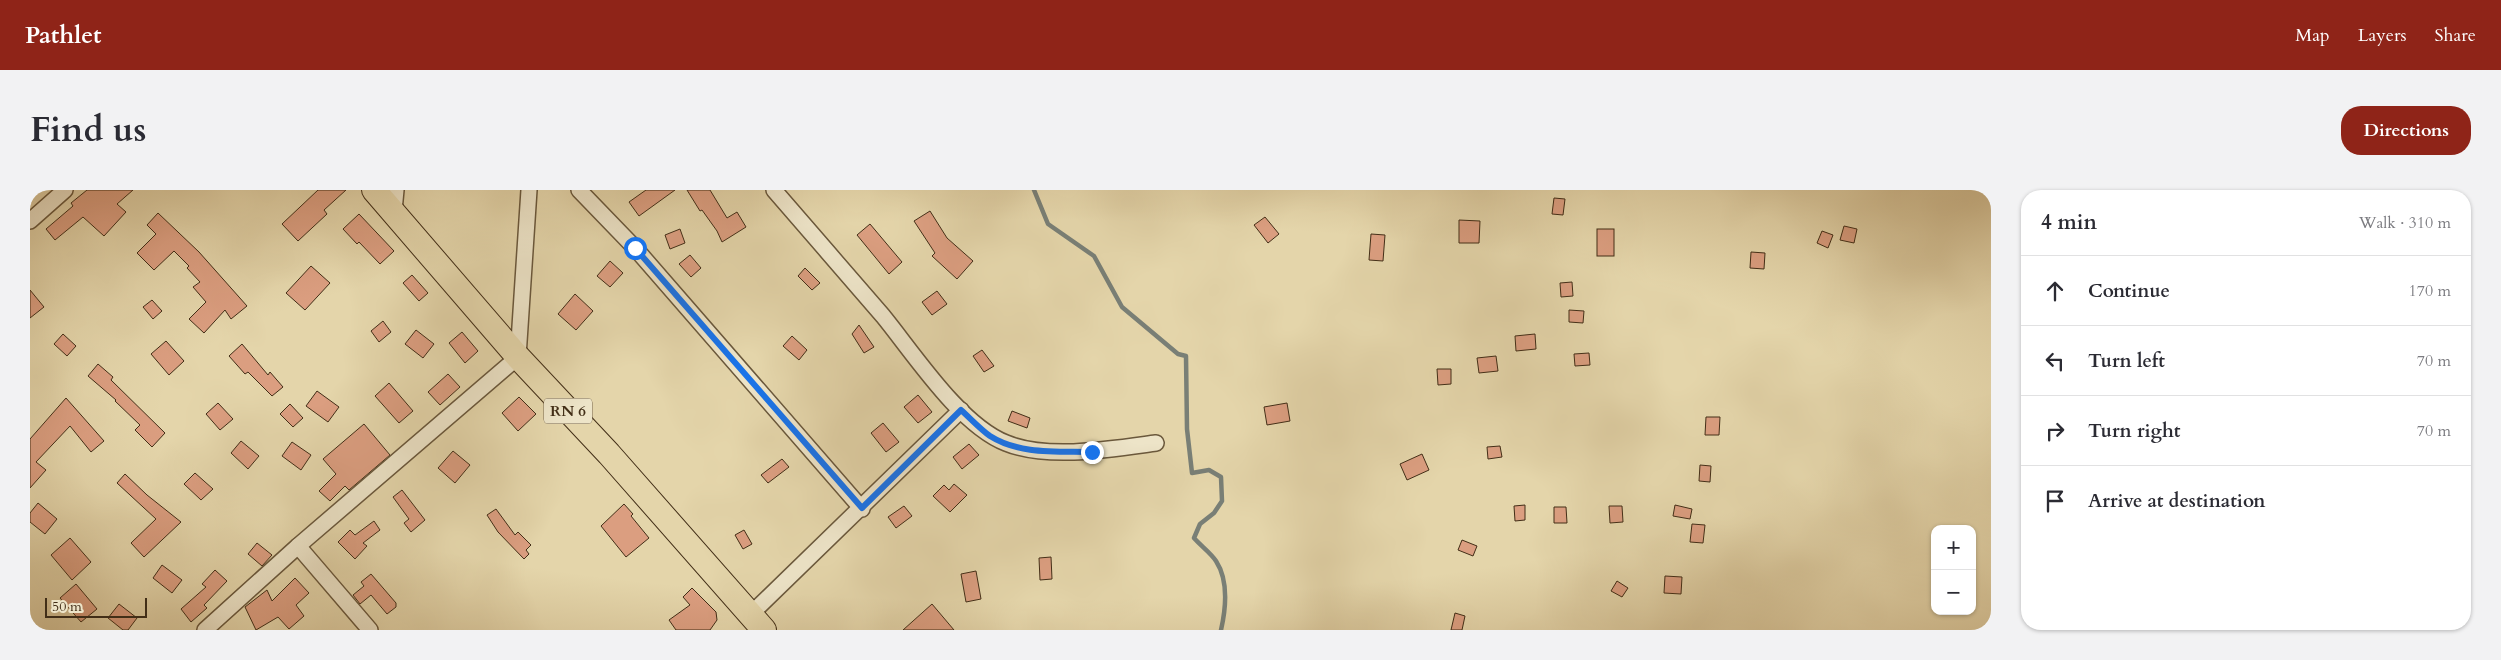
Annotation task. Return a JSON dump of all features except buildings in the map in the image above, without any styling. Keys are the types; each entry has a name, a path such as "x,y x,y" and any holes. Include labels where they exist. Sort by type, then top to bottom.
{"main road":[{"name":"RN 6","path":"374,190 395,201 518,357 608,454 757,622"}],"street":[{"path":"30,221 65,190"},
{"path":"205,630 298,546 518,357 529,190"},
{"path":"580,190 635,248 862,508"},
{"path":"774,190 961,410 990,436 1006,444 1030,450 1092,452 1156,444"},
{"path":"757,622 862,508 961,410"},
{"path":"298,546 370,630"}],"waterway":[{"path":"1034,190 1048,224 1094,256 1122,307 1178,354 1186,356 1187,429 1192,473 1209,470 1221,477 1222,501 1214,513 1200,524 1194,538 1214,558 1223,577 1225,604 1221,630"}],"route":[{"path":"635,248 862,508 961,410 990,436 1006,444 1030,450 1092,452"}]}
